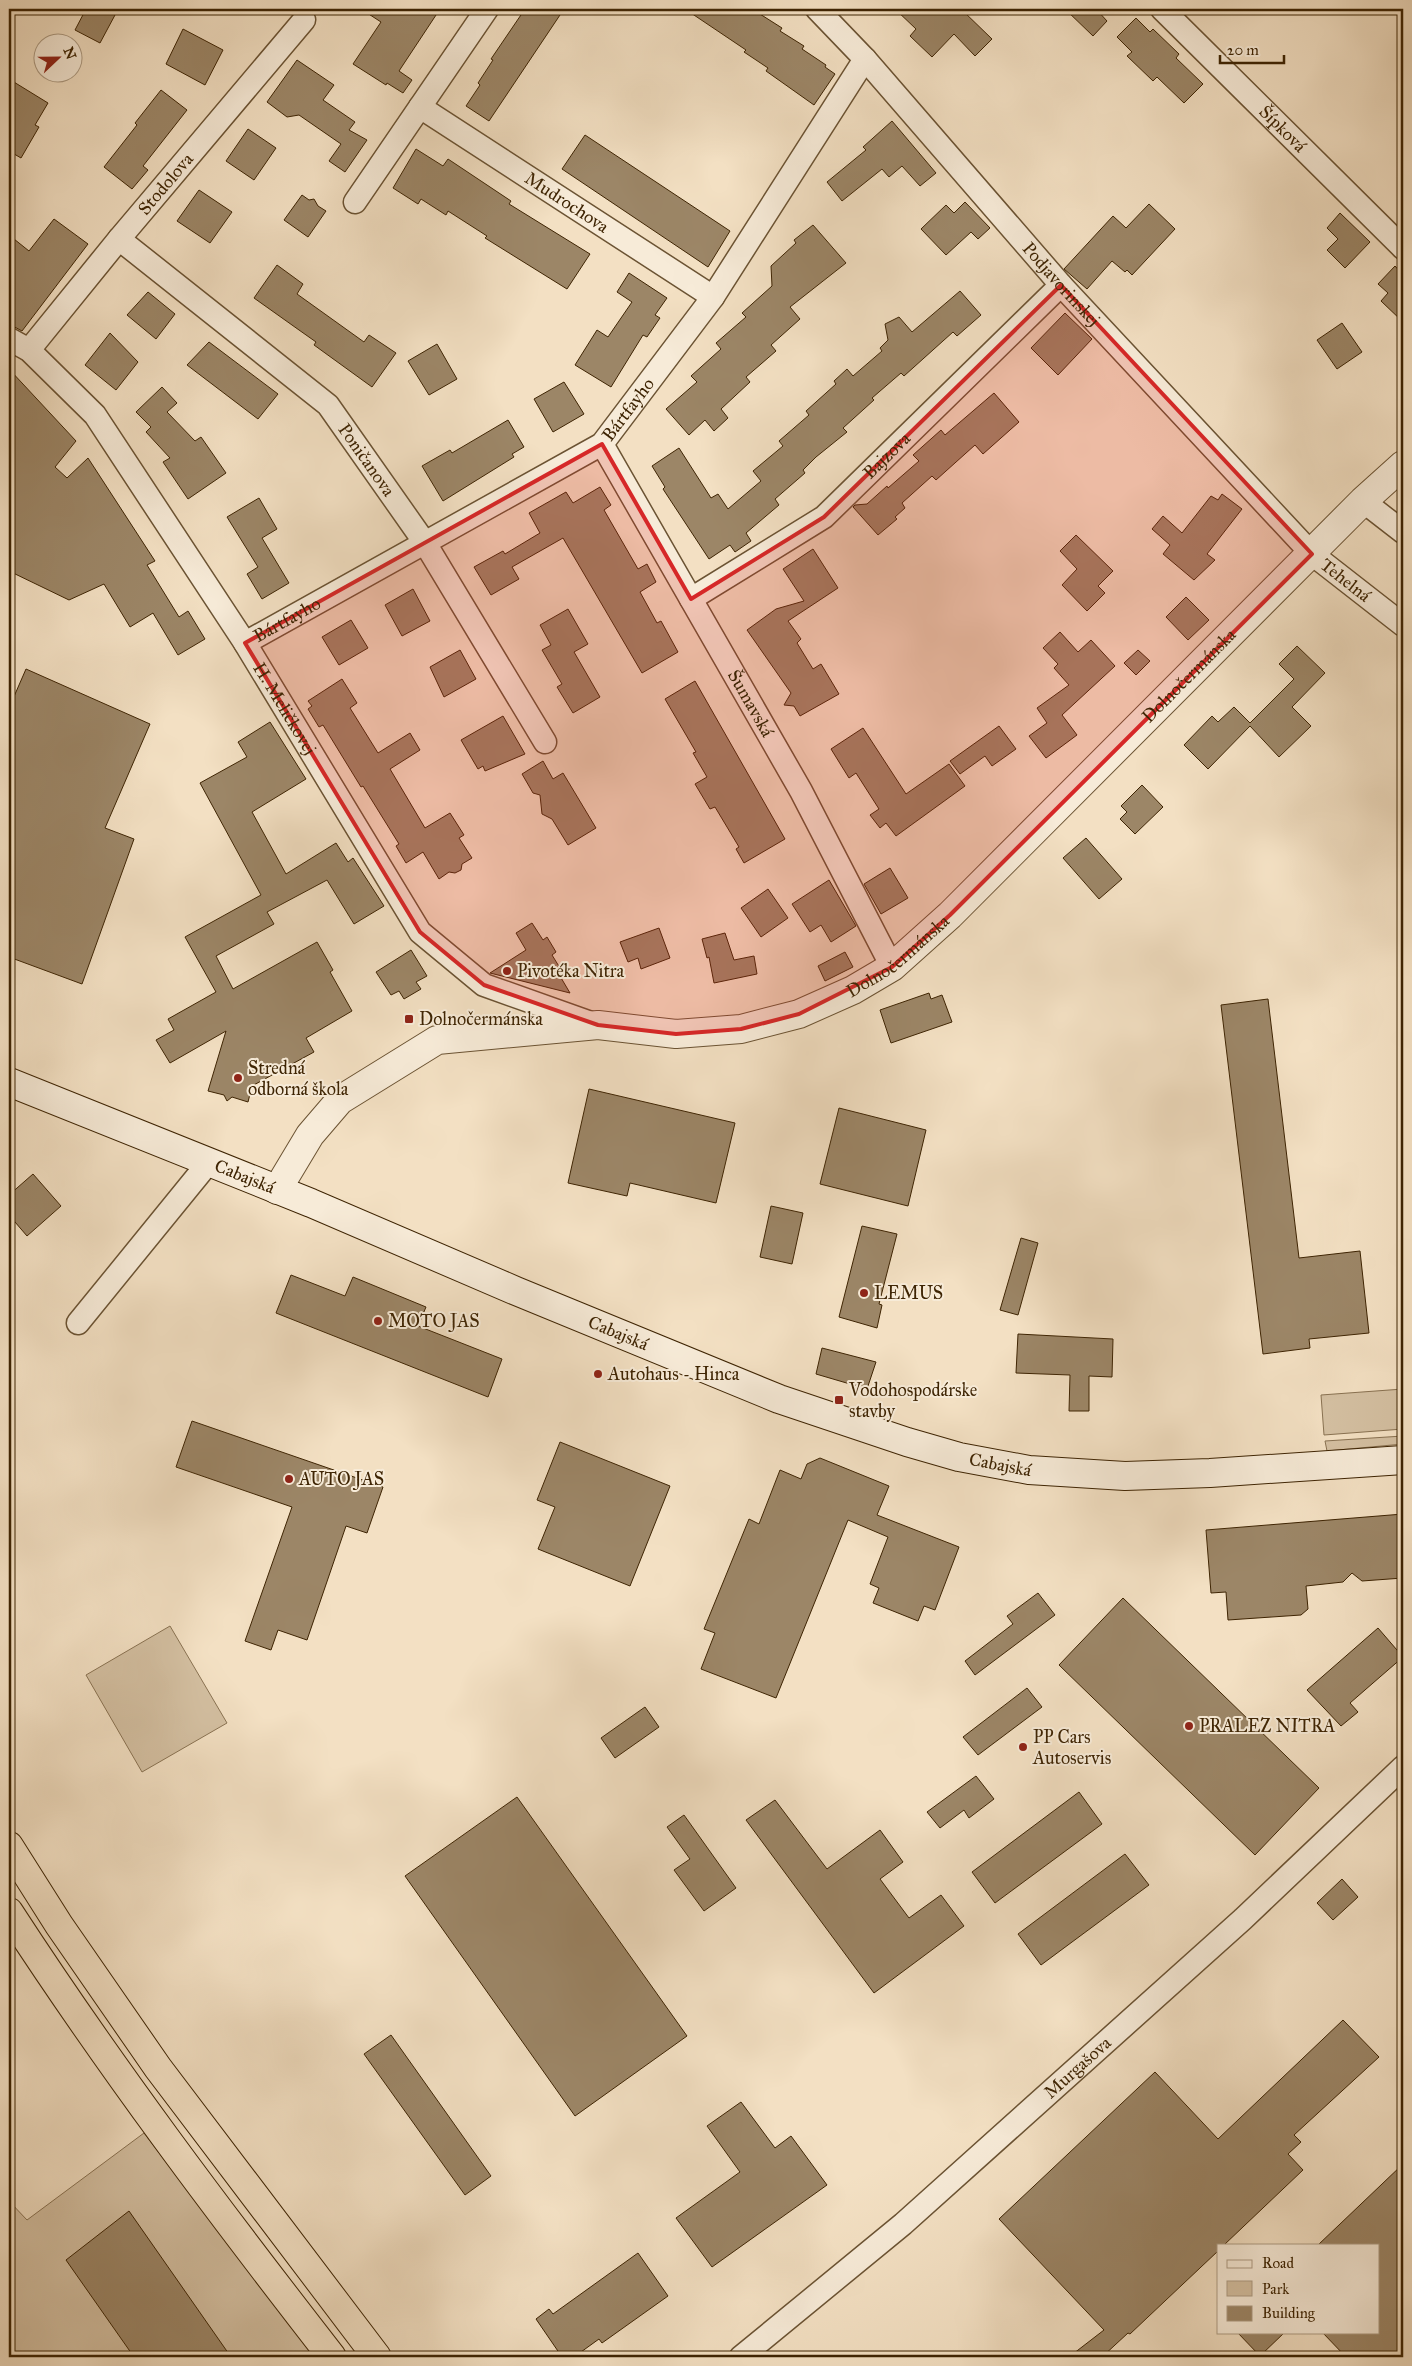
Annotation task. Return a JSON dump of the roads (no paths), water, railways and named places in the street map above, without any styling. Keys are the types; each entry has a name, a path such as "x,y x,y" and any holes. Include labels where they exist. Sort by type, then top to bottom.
{"highway":[{"path":"9,1846 59,1924 158,2068 272,2222 377,2357"},
{"path":"9,1912 152,2117 245,2245 332,2357"}],"main road":[{"name":"Dolnočermánska","path":"277,1190 310,1135 340,1100 437,1040 598,1025 676,1034 741,1029 800,1014 853,990 892,966 950,915 1363,501 1403,465"},
{"name":"Cabajská","path":"9,1082 209,1162 516,1291 779,1398 907,1442 960,1457 1029,1470 1125,1476 1210,1473 1403,1460"}],"street":[{"path":"355,202 487,9"},
{"name":"Podjavorinskej","path":"817,9 865,59 1061,285 1312,554"},
{"name":"Šípková","path":"1162,9 1403,248"},
{"name":"Stodolova","path":"29,350 119,239 304,20"},
{"name":"Bártfayho","path":"245,643 602,444 713,297 865,59"},
{"name":"Mudrochova","path":"420,108 713,297"},
{"name":"Poničanova","path":"119,239 328,406 425,543 545,742"},
{"name":"Bajzova","path":"691,599 824,517 1061,285"},
{"name":"H. Meličkovej","path":"9,339 29,350 95,415 245,643 420,932 484,985 598,1025"},
{"name":"Šumavská","path":"602,444 801,791 892,966"},
{"path":"1363,501 1403,532"},
{"name":"Tehelná","path":"1312,554 1403,625"},
{"path":"78,1323 209,1162"},
{"name":"Murgašova","path":"741,2357 903,2224 1244,1919 1403,1767"}],"place":[{"name":"Pivotéka Nitra","path":"507,971"},
{"name":"Dolnočermánska","path":"409,1019"},
{"name":"Stredná odborná škola","path":"238,1078"},
{"name":"LEMUS","path":"864,1293"},
{"name":"MOTO JAS","path":"378,1321"},
{"name":"Autohaus - Hinca","path":"598,1374"},
{"name":"Vodohospodárske stavby","path":"839,1400"},
{"name":"AUTO JAS","path":"289,1479"},
{"name":"PRALEZ NITRA","path":"1189,1726"},
{"name":"PP Cars Autoservis","path":"1023,1747"}]}
